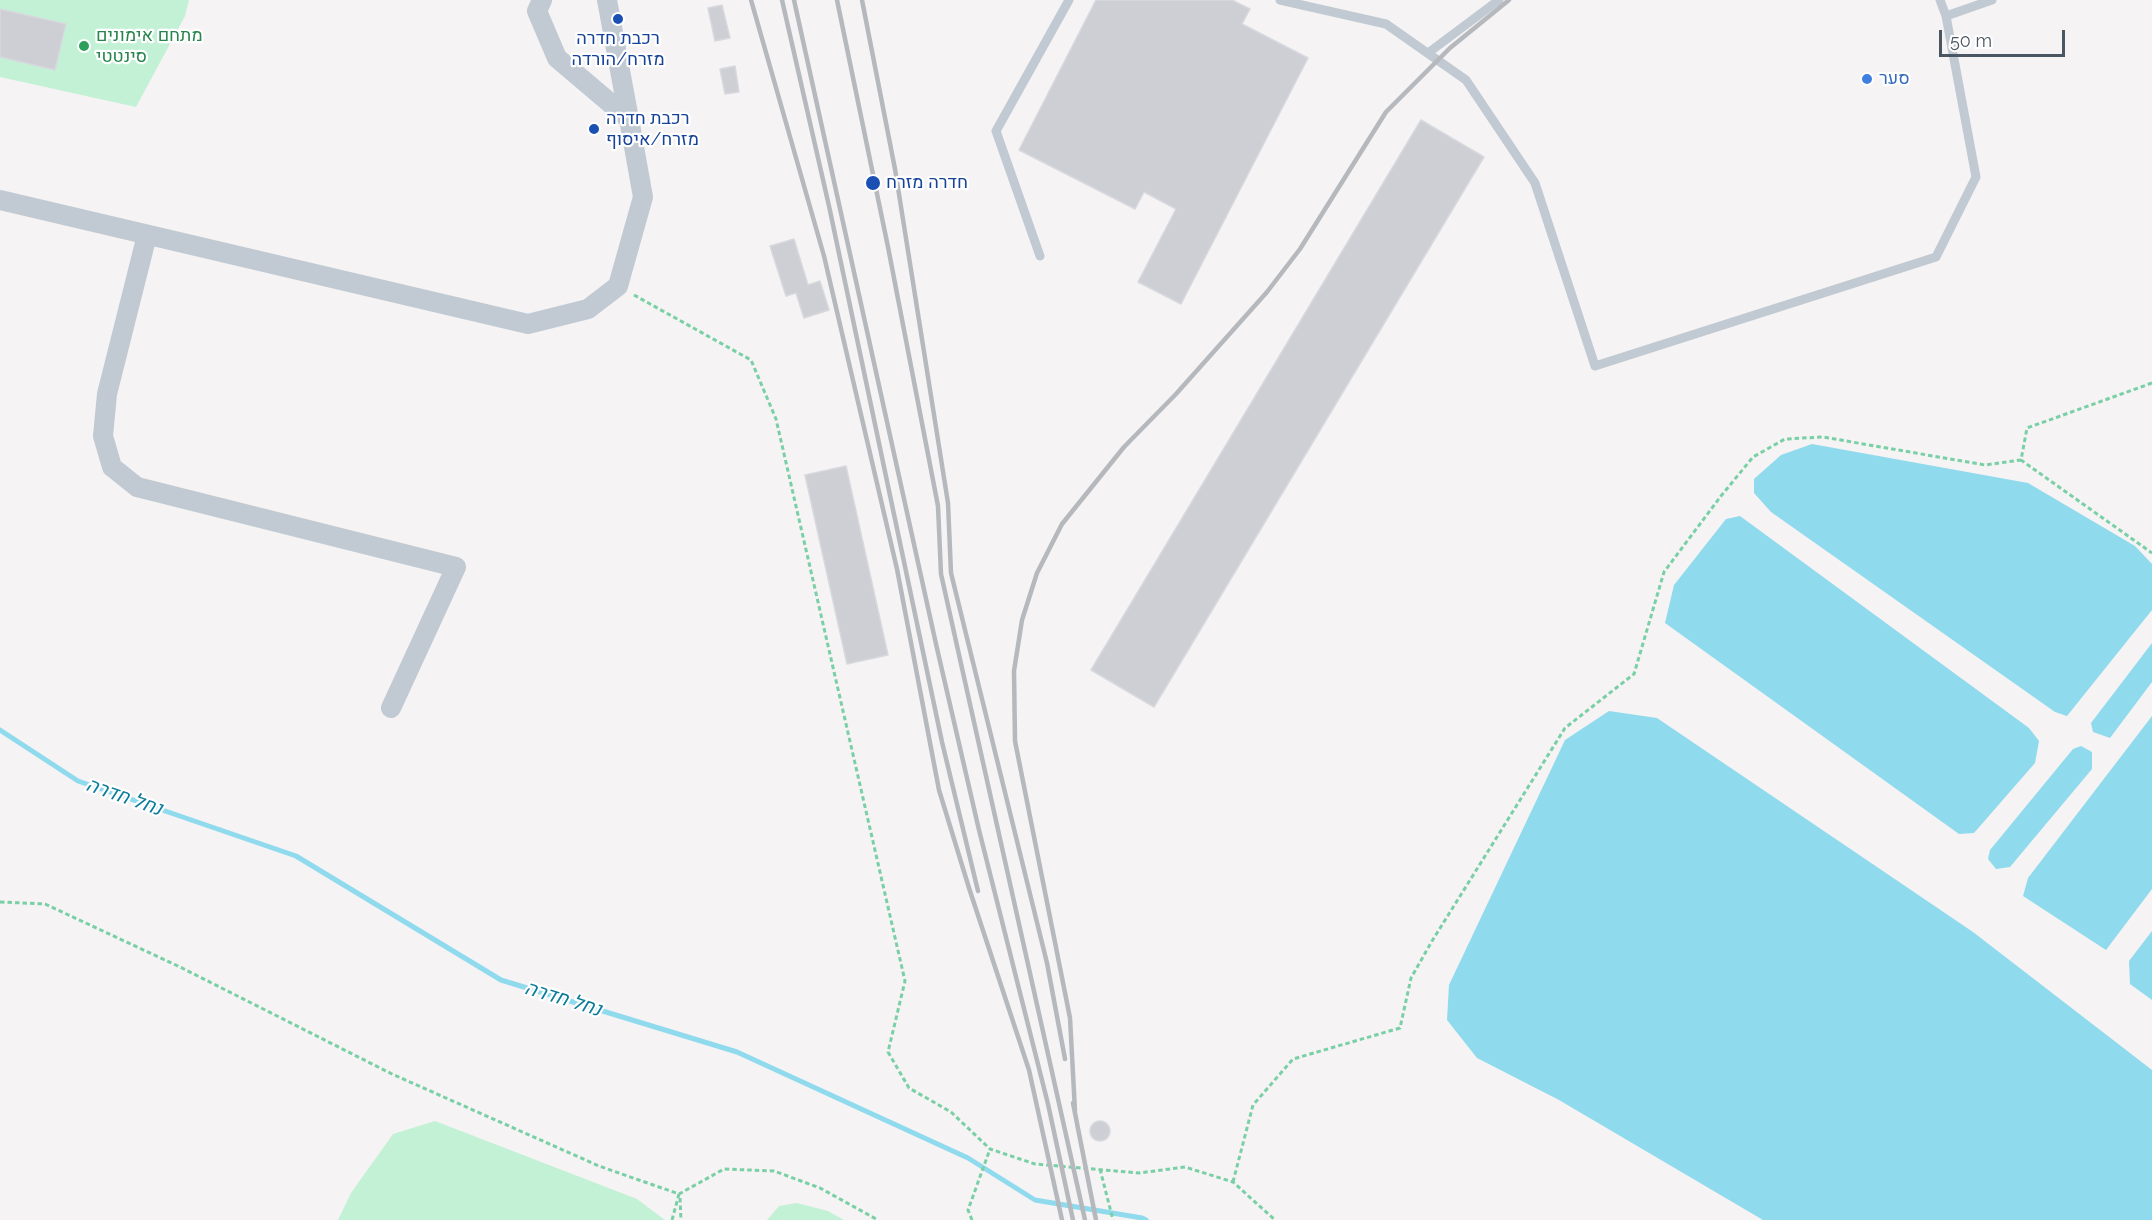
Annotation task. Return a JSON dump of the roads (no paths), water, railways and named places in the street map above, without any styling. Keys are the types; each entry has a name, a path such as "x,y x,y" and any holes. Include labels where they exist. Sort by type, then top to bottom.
{"street":[{"path":"542,0 537,11 557,58 629,119"},
{"path":"0,200 528,324 588,309 618,286 643,196 607,0"},
{"path":"147,235 107,394 103,436 112,467 137,487 456,567 391,708"}],"lane":[{"path":"1040,256 996,131 1069,0"},
{"path":"1280,0 1386,24 1466,80 1535,183 1595,366 1936,257 1976,177 1946,16 1940,0"},
{"path":"1428,53 1499,0"},
{"path":"1946,16 1992,0"}],"water":[{"path":"1812,444 2028,483 2135,546 2152,564 2152,610 2067,716 2055,712 1771,512 1754,493 1754,479 1781,455"},
{"path":"1740,516 2029,728 2039,741 2035,763 1974,833 1959,834 1665,623 1674,585 1726,519"},
{"path":"2152,643 2152,682 2110,738 2093,732 2091,723"},
{"path":"1609,711 1657,718 1973,932 2152,1070 2152,1220 1763,1220 1559,1100 1477,1058 1447,1020 1449,985 1565,740"},
{"path":"2152,716 2152,889 2106,950 2023,896 2028,878"},
{"path":"2081,746 2092,752 2092,769 2010,867 1996,869 1988,859 1990,850 2073,749"},
{"path":"2152,931 2152,1000 2130,984 2129,961"}],"waterway":[{"name":"נחל חדרה","path":"0,730 78,781 296,856 501,980 737,1052 968,1158 1035,1200 1146,1220"}],"railway":[{"path":"751,0 824,256 897,569 939,790 1029,1070 1062,1220"},
{"path":"782,0 829,206 942,742 978,891"},
{"path":"794,0 936,644 979,830 1048,1104 1073,1220"},
{"path":"837,0 938,506 941,574 1085,1220"},
{"path":"862,0 895,169 948,503 951,573 1047,963 1065,1059"},
{"path":"1075,1111 1070,1018 1015,741 1014,671 1022,620 1037,573 1062,524 1124,447 1176,394 1267,292 1300,249 1386,112 1450,48 1509,0"},
{"path":"1073,1103 1096,1220"}],"place":[{"name":"רכבת חדרה מזרח/הורדה","path":"618,19"},
{"name":"מתחם אימונים סינטטי","path":"84,46"},
{"name":"סער","path":"1867,79"},
{"name":"רכבת חדרה מזרח/איסוף","path":"594,129"},
{"name":"חדרה מזרח","path":"873,183"}]}
